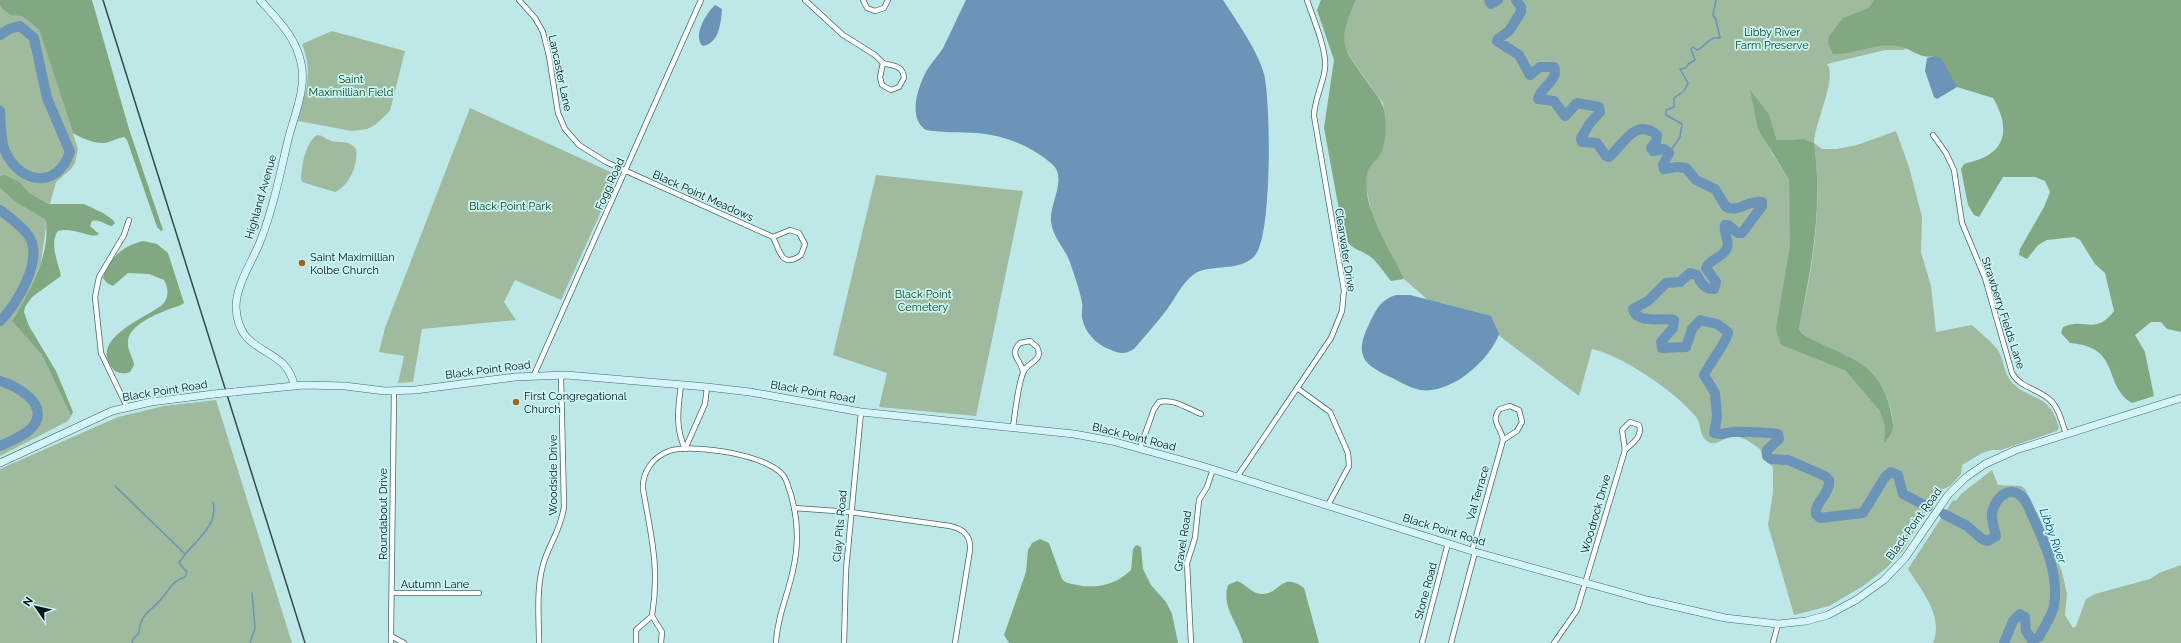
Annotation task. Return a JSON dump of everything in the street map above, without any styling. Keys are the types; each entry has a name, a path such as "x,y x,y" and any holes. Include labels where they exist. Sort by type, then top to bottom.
{"main road":[{"name":"Highland Avenue","path":"260,0 293,41 301,62 302,75 297,103 268,218 257,250 238,291 236,310 240,324 247,337 256,347 284,362 291,374 294,385"},
{"name":"Black Point Road","path":"0,463 88,421 127,407 214,394 294,385 326,385 394,391 534,375 561,375 706,387 757,393 861,412 1013,427 1099,438 1140,448 1473,551 1585,583 1706,615 1778,624 1815,619 1832,613 1865,594 1903,561 1939,507 1965,478 1985,464 2006,454 2181,398"}],"street":[{"name":"Lancaster Lane","path":"519,0 535,18 545,38 556,107 565,129 588,152 626,171"},
{"name":"Fogg Road","path":"534,375 701,0"},
{"path":"805,0 843,35 875,55 883,63 897,66 902,70 904,80 897,88 887,89 881,83 880,75 883,63"},
{"path":"863,0 867,8 875,11 884,8 888,0"},
{"name":"Clearwater Drive","path":"1237,477 1336,329 1344,300 1344,290 1314,116 1316,101 1324,77 1325,57 1307,0"},
{"name":"Strawberry Fields Lane","path":"1934,135 1946,153 1954,170 1962,223 1985,278 2012,373 2018,381 2051,400 2061,419 2066,434"},
{"name":"Black Point Meadows","path":"626,171 773,237"},
{"path":"127,407 101,353 95,297 99,277 124,235 130,220"},
{"path":"787,231 797,232 805,242 804,251 797,258 784,258 778,251 773,237 787,231"},
{"path":"1013,427 1023,372 1022,367 1015,357 1015,351 1020,343 1030,341 1037,346 1039,355 1035,362 1023,372"},
{"name":"Woodside Drive","path":"539,643 541,572 560,527 564,507 561,375"},
{"path":"681,385 677,417 679,432 686,449"},
{"path":"686,449 704,404 706,387"},
{"path":"1297,388 1330,412 1336,420 1348,453 1349,466 1328,505"},
{"name":"Roundabout Drive","path":"391,643 394,391"},
{"path":"1140,448 1154,409 1159,402 1167,401 1201,414"},
{"path":"1512,406 1520,412 1522,422 1517,431 1502,440 1501,433 1495,423 1496,415 1502,408 1512,406"},
{"name":"Clay Pits Road","path":"844,643 846,570 850,512 861,412"},
{"name":"Woodrock Drive","path":"1554,643 1575,614 1625,450 1639,434 1640,427 1634,422 1627,424 1622,430 1625,450"},
{"name":"Val Terrace","path":"1473,551 1502,440"},
{"path":"661,643 662,632 652,616 656,587 656,560 644,480 650,466 658,457 673,450 686,449 728,453 774,466 785,477 794,508 796,525 796,555 778,618 776,643"},
{"name":"Gravel Road","path":"1191,643 1187,563 1195,538 1199,500 1207,487 1213,470"},
{"path":"794,508 850,512 950,526 962,530 967,534 970,550 955,643"},
{"name":"Stone Road","path":"1422,643 1448,543"},
{"path":"1451,643 1473,551"},
{"name":"Autumn Lane","path":"392,593 479,593"},
{"path":"636,643 636,630 652,616"},
{"path":"1773,643 1778,624"},
{"path":"391,636 404,643"}],"green space":[{"path":"0,0 39,28 78,149 75,163 71,169 56,182 45,222 46,227 41,262 27,297 12,321 42,355 71,416 68,421 0,456"},
{"path":"0,0 92,0 129,129 163,230 161,231 157,227 127,140 124,137 110,142 97,143 84,139 73,133 39,29 22,16 11,15 4,10 0,5"},
{"path":"1321,0 1356,0 1349,15 1346,27 1344,37 1345,46 1348,54 1377,95 1384,110 1385,121 1384,145 1380,155 1370,167 1367,175 1369,202 1378,228 1404,279 1391,281 1372,258 1350,245 1344,237 1324,128 1334,60 1317,10"},
{"name":"Libby River Farm Preserve","path":"1356,0 2009,0 2013,12 1903,50 1885,50 1827,64 1830,70 1830,79 1814,143 1822,149 1837,149 1857,145 1896,131 1909,167 1922,217 1921,252 1931,286 1936,332 1972,325 1997,349 2010,380 2024,392 2044,402 2055,416 2059,428 2057,431 2001,450 1992,450 1982,453 1962,465 1961,474 1950,486 1937,492 1902,552 1885,569 1863,586 1829,606 1794,615 1768,525 1773,492 1773,467 1763,459 1760,449 1746,440 1734,436 1716,443 1710,443 1704,439 1696,417 1676,397 1648,376 1633,367 1618,359 1592,349 1579,396 1497,334 1491,320 1466,310 1428,300 1404,279 1373,220 1366,186 1367,173 1371,163 1380,154 1384,145 1383,103 1352,60 1343,44 1343,34 1346,21","holes":["1754,96 1769,114 1777,140 1803,139 1814,143 1817,166 1817,213 1815,236 1809,282 1799,328 1802,334 1858,362 1869,370 1879,381 1886,394 1893,420 1891,435 1885,442 1888,431 1874,387 1854,380 1846,371 1786,347 1795,231 1790,215 1789,180 1770,150"]},
{"path":"1874,0 2181,0 2181,332 2167,329 2161,322 2151,322 2135,335 2145,352 2154,396 2132,403 2117,387 2105,359 2097,352 2086,346 2070,343 2061,333 2063,327 2071,324 2090,325 2101,323 2114,311 2105,273 2095,264 2080,240 2074,237 2047,240 2038,245 2027,259 2019,255 2020,249 2044,207 2050,192 2045,181 2035,177 2003,177 1979,217 1974,215 1968,205 1961,169 1964,164 1983,158 1993,152 1999,145 2002,138 2003,122 1993,98 1957,87 1934,56 1929,57 1920,55 1902,47 1880,46 1849,53 1833,54 1828,43 1829,36 1843,18 1869,8"},
{"name":"Saint Maximillian Field","path":"332,31 405,51 390,111 375,125 367,129 352,131 298,121 306,92 308,74 306,55 302,44"},
{"path":"1750,90 1769,114 1777,140 1803,139 1814,143 1817,213 1812,259 1799,328 1802,334 1858,362 1870,371 1879,382 1886,395 1893,422 1892,433 1884,443 1885,426 1880,411 1846,371 1781,345 1776,329 1790,246 1789,180 1758,129"},
{"name":"Black Point Park","path":"470,108 617,176 561,300 515,280 504,302 516,320 422,329 413,382 398,383 404,356 379,352 385,328"},
{"path":"317,135 329,140 350,144 356,149 357,155 352,174 345,185 335,192 302,182 301,179 303,161 307,149"},
{"path":"5,175 19,182 29,193 48,204 84,204 103,213 115,223 112,226 98,221 92,221 90,226 99,234 96,235 70,230 58,231 55,236 54,247 61,276 32,297 25,307 24,312 29,326 56,371 73,412 71,416 42,355 12,321 32,286 38,272 47,232 45,219 16,202 0,188 0,176"},
{"name":"Black Point Cemetery","path":"876,175 1023,191 976,416 879,407 887,373 833,355"},
{"path":"143,241 157,244 168,253 184,303 149,318 132,331 129,336 128,345 134,365 130,372 121,373 113,369 107,358 108,348 113,339 121,331 162,305 168,293 167,287 164,280 149,274 128,273 113,286 107,283 103,278 105,271 113,259 123,249"},
{"path":"216,400 292,643 0,643 0,469 118,417 164,406"},
{"path":"1992,470 1998,485 2021,486 2025,489 2045,529 2062,572 2067,594 2065,615 2073,628 2076,626 2086,599 2095,594 2150,579 2159,573 2181,565 2181,643 1933,643 1936,633 1934,614 1925,595 1908,569 1953,500 1956,501 1961,494"},
{"path":"1040,539 1049,543 1062,579 1065,582 1074,585 1083,586 1100,586 1116,581 1124,576 1131,570 1133,549 1136,545 1141,547 1143,569 1151,585 1166,602 1172,614 1178,643 1009,643 1004,635 1026,572 1028,550 1032,543"},
{"path":"1237,581 1258,594 1273,591 1286,582 1296,583 1304,588 1319,643 1243,643 1241,635 1228,607 1226,593 1228,585"}],"water":[{"path":"966,0 1223,0 1257,55 1264,74 1266,89 1269,166 1265,221 1261,241 1256,254 1245,263 1230,267 1207,269 1194,274 1180,289 1169,307 1157,322 1131,351 1120,353 1106,348 1096,342 1086,329 1082,316 1082,303 1077,282 1070,262 1052,228 1051,215 1057,192 1058,176 1052,164 1036,152 1017,142 997,136 977,133 926,130 920,125 917,118 916,102 920,84 929,67 943,48"},
{"path":"715,5 722,9 718,31 713,41 703,46 699,37 700,31 704,19"},
{"path":"1934,56 1941,58 1957,87 1937,99 1934,97 1925,71 1927,58"},
{"path":"1396,295 1410,295 1491,316 1499,334 1494,345 1477,366 1453,383 1441,388 1428,390 1412,388 1368,364 1362,353 1363,338 1375,312 1380,304"}],"waterway":[{"name":"Libby River","path":"1489,0 1491,4 1498,0"},
{"name":"Libby River","path":"1516,0 1521,7 1521,12 1509,31 1497,41 1519,55 1530,75 1540,67 1554,67 1554,76 1539,95 1538,99 1554,101 1565,116 1577,103 1599,107 1600,112 1590,123 1581,138 1582,142 1597,143 1606,156 1609,157 1630,135 1642,129 1649,130 1657,135 1656,142 1651,148 1653,151 1664,149 1669,153 1663,165 1664,169 1677,167 1686,168 1696,180 1715,189 1726,207 1735,208 1753,202 1762,202 1762,206 1742,233 1738,233 1728,225 1725,225 1728,242 1727,248 1722,254 1710,262 1706,268 1716,282 1714,289 1705,287 1697,275 1690,273 1680,282 1666,283 1648,301 1633,309 1636,314 1645,319 1674,320 1673,328 1661,342 1662,348 1686,347 1692,329 1700,320 1717,324 1728,332 1725,340 1704,375 1715,393 1717,417 1714,433 1722,434 1742,432 1778,434 1779,439 1767,450 1767,456 1771,459 1788,460 1825,476 1829,480 1828,490 1817,506 1816,510 1816,514 1820,518 1863,513 1885,477 1891,472 1898,475 1903,494 1928,507"},
{"path":"1669,153 1680,137 1682,124 1666,115 1666,110 1674,107 1674,98 1684,91 1688,83 1680,69 1686,68 1688,64 1695,60 1691,49 1693,47 1697,50 1700,49 1710,40 1720,38 1716,20 1713,15 1716,0"},
{"path":"0,35 9,29 20,26 34,38 47,98 70,152 64,164 56,173 48,177 38,178 29,176 12,162 5,151 2,142 0,111"},
{"path":"0,210 19,225 28,235 32,245 33,256 27,281 21,293 7,314 0,321"},
{"path":"0,381 22,391 29,397 34,403 38,417 31,429 0,446"},
{"path":"115,486 184,553"},
{"name":"Libby River","path":"1944,514 1967,526 1982,539 1988,541 1996,536 1992,514 1996,502 2000,497 2010,492 2021,496 2026,502 2048,552 2054,579 2054,606 2050,618 2039,637 2032,640 2026,631 2025,617 2020,614 2013,621 2004,643"},
{"path":"132,643 133,639 139,633 141,621 147,613 158,603 177,580 185,577 187,572 179,563 184,555 208,528 214,512 213,502"},
{"path":"250,643 255,628 252,593"}],"railway":[{"path":"103,0 305,643"}],"place":[{"name":"Saint Maximillian Kolbe Church","path":"302,263"},
{"name":"First Congregational Church","path":"516,402"}]}
